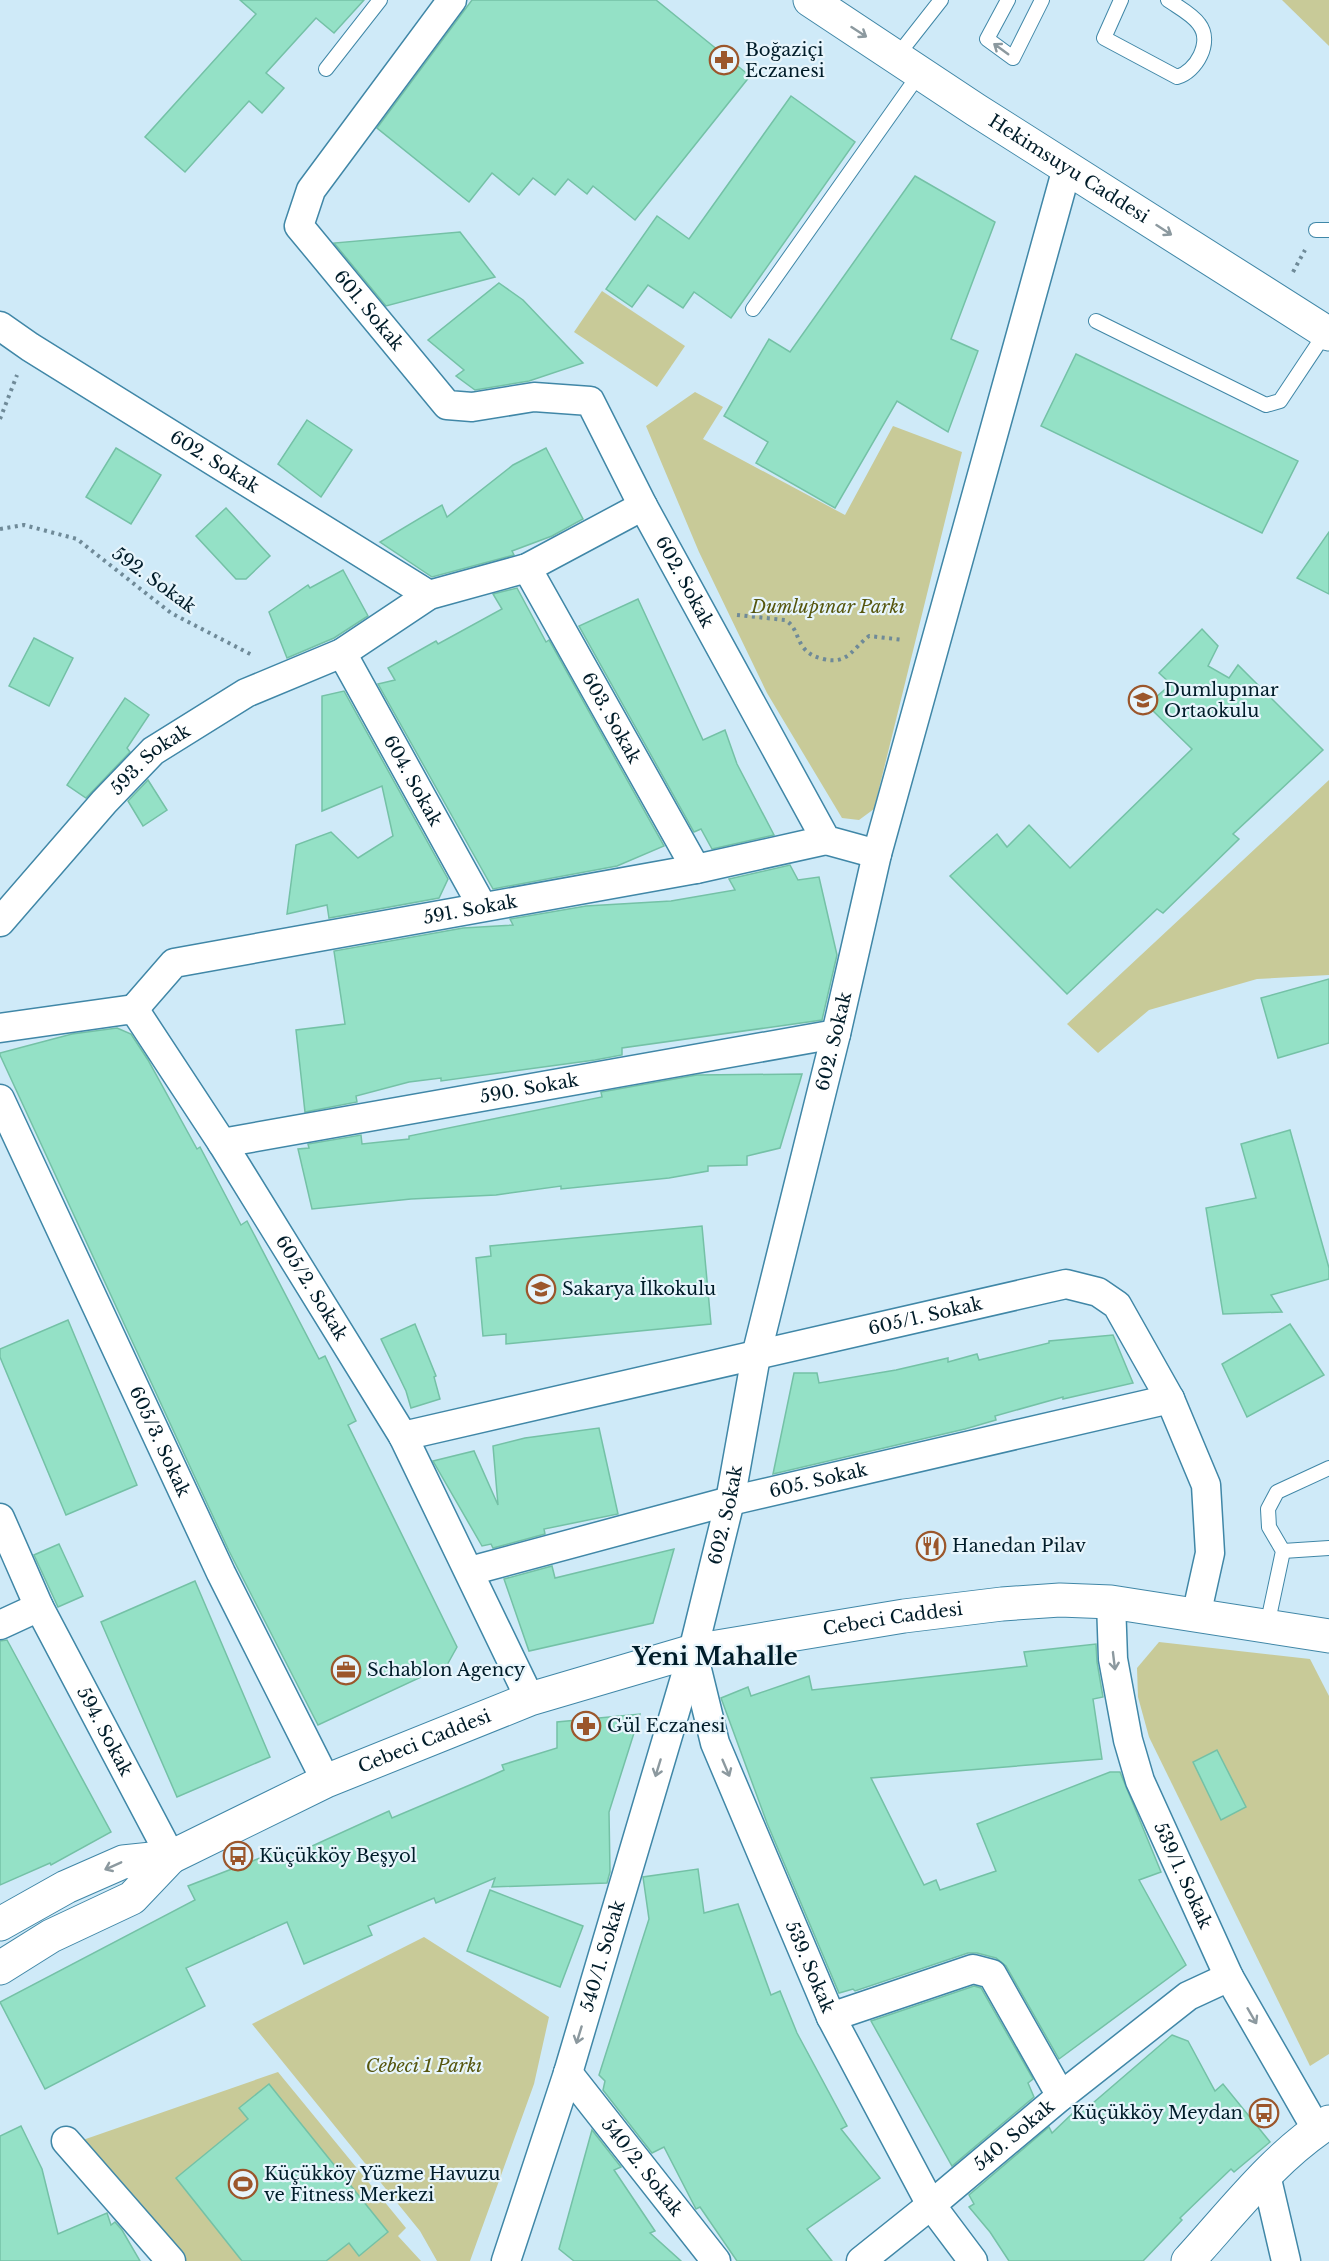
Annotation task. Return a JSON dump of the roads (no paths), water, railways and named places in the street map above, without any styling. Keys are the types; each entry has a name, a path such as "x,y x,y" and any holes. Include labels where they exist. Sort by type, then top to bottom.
{"main road":[{"name":"Hekimsuyu Caddesi","path":"810,0 976,110 1327,333"},
{"name":"Cebeci Caddesi","path":"6,1917 123,1862 171,1857 326,1781 530,1699 693,1651 904,1616 1002,1604 1060,1600 1111,1602 1329,1636"},
{"name":"Cebeci Caddesi","path":"0,1968 51,1936 132,1898 171,1857"},
{"path":"0,1991 51,1936"},
{"path":"1188,2261 1266,2175 1323,2126"}],"street":[{"name":"601. Sokak","path":"452,0 311,190 299,226 447,405 472,407 534,397 590,401 643,506"},
{"name":"602. Sokak","path":"693,1651 730,1501 756,1356 836,1034 877,854 1067,168"},
{"name":"602. Sokak","path":"0,326 30,347 429,595"},
{"name":"593. Sokak","path":"0,922 104,802 153,751 246,693 342,653 429,595 527,568 643,506"},
{"name":"602. Sokak","path":"643,506 826,840"},
{"name":"603. Sokak","path":"527,568 696,869"},
{"name":"604. Sokak","path":"342,653 482,906"},
{"name":"591. Sokak","path":"134,1009 174,963 696,869 826,840"},
{"path":"826,840 877,854"},
{"path":"0,1028 134,1009"},
{"name":"605/2. Sokak","path":"134,1009 222,1143 403,1436 530,1699"},
{"name":"590. Sokak","path":"222,1143 836,1034"},
{"name":"605/3. Sokak","path":"0,1099 221,1573 326,1781"},
{"name":"605/1. Sokak","path":"403,1436 1066,1284 1098,1292 1117,1305 1170,1399 1206,1485 1210,1553 1196,1616"},
{"name":"605. Sokak","path":"470,1571 730,1501 1170,1399"},
{"name":"594. Sokak","path":"0,1518 39,1607 171,1857"},
{"name":"539/1. Sokak","path":"1111,1602 1113,1659 1128,1740 1140,1781 1229,1977 1323,2126"},
{"path":"0,1624 39,1607"},
{"name":"539. Sokak","path":"693,1651 716,1743 831,2017 932,2205 973,2261"},
{"name":"540/1. Sokak","path":"506,2261 568,2073 693,1651"},
{"path":"831,2017 973,1969 992,1974 1061,2096"},
{"name":"540. Sokak","path":"861,2261 932,2205 1061,2096 1188,1996 1229,1977"},
{"name":"540/2. Sokak","path":"568,2073 716,2261"},
{"path":"66,2141 171,2261"},
{"path":"1266,2175 1286,2261"}],"lane":[{"path":"326,69 380,0"},
{"path":"753,309 909,64 941,0"},
{"path":"1008,0 987,39 1013,58 1042,0"},
{"path":"1121,0 1104,38 1177,77 1186,75 1197,62 1204,46 1204,35 1199,23 1168,0"},
{"path":"1095,321 1266,405 1280,401 1327,333"},
{"path":"1267,1626 1283,1551 1269,1527 1268,1509 1277,1492 1329,1468"},
{"path":"1283,1551 1329,1548"}],"place":[{"name":"Boğaziçi Eczanesi","path":"724,60"},
{"name":"Dumlupınar Ortaokulu","path":"1143,700"},
{"name":"Sakarya İlkokulu","path":"541,1289"},
{"name":"Hanedan Pilav","path":"931,1546"},
{"name":"Schablon Agency","path":"346,1670"},
{"name":"Gül Eczanesi","path":"586,1726"},
{"name":"Küçükköy Beşyol","path":"238,1856"},
{"name":"Küçükköy Meydan","path":"1264,2113"},
{"name":"Küçükköy Yüzme Havuzu ve Fitness Merkezi","path":"243,2184"}],"district":[{"name":"Yeni Mahalle","path":"715,1656"}],"park label":[{"name":"Dumlupınar Parkı","path":"828,607"},
{"name":"Cebeci 1 Parkı","path":"424,2066"}]}
